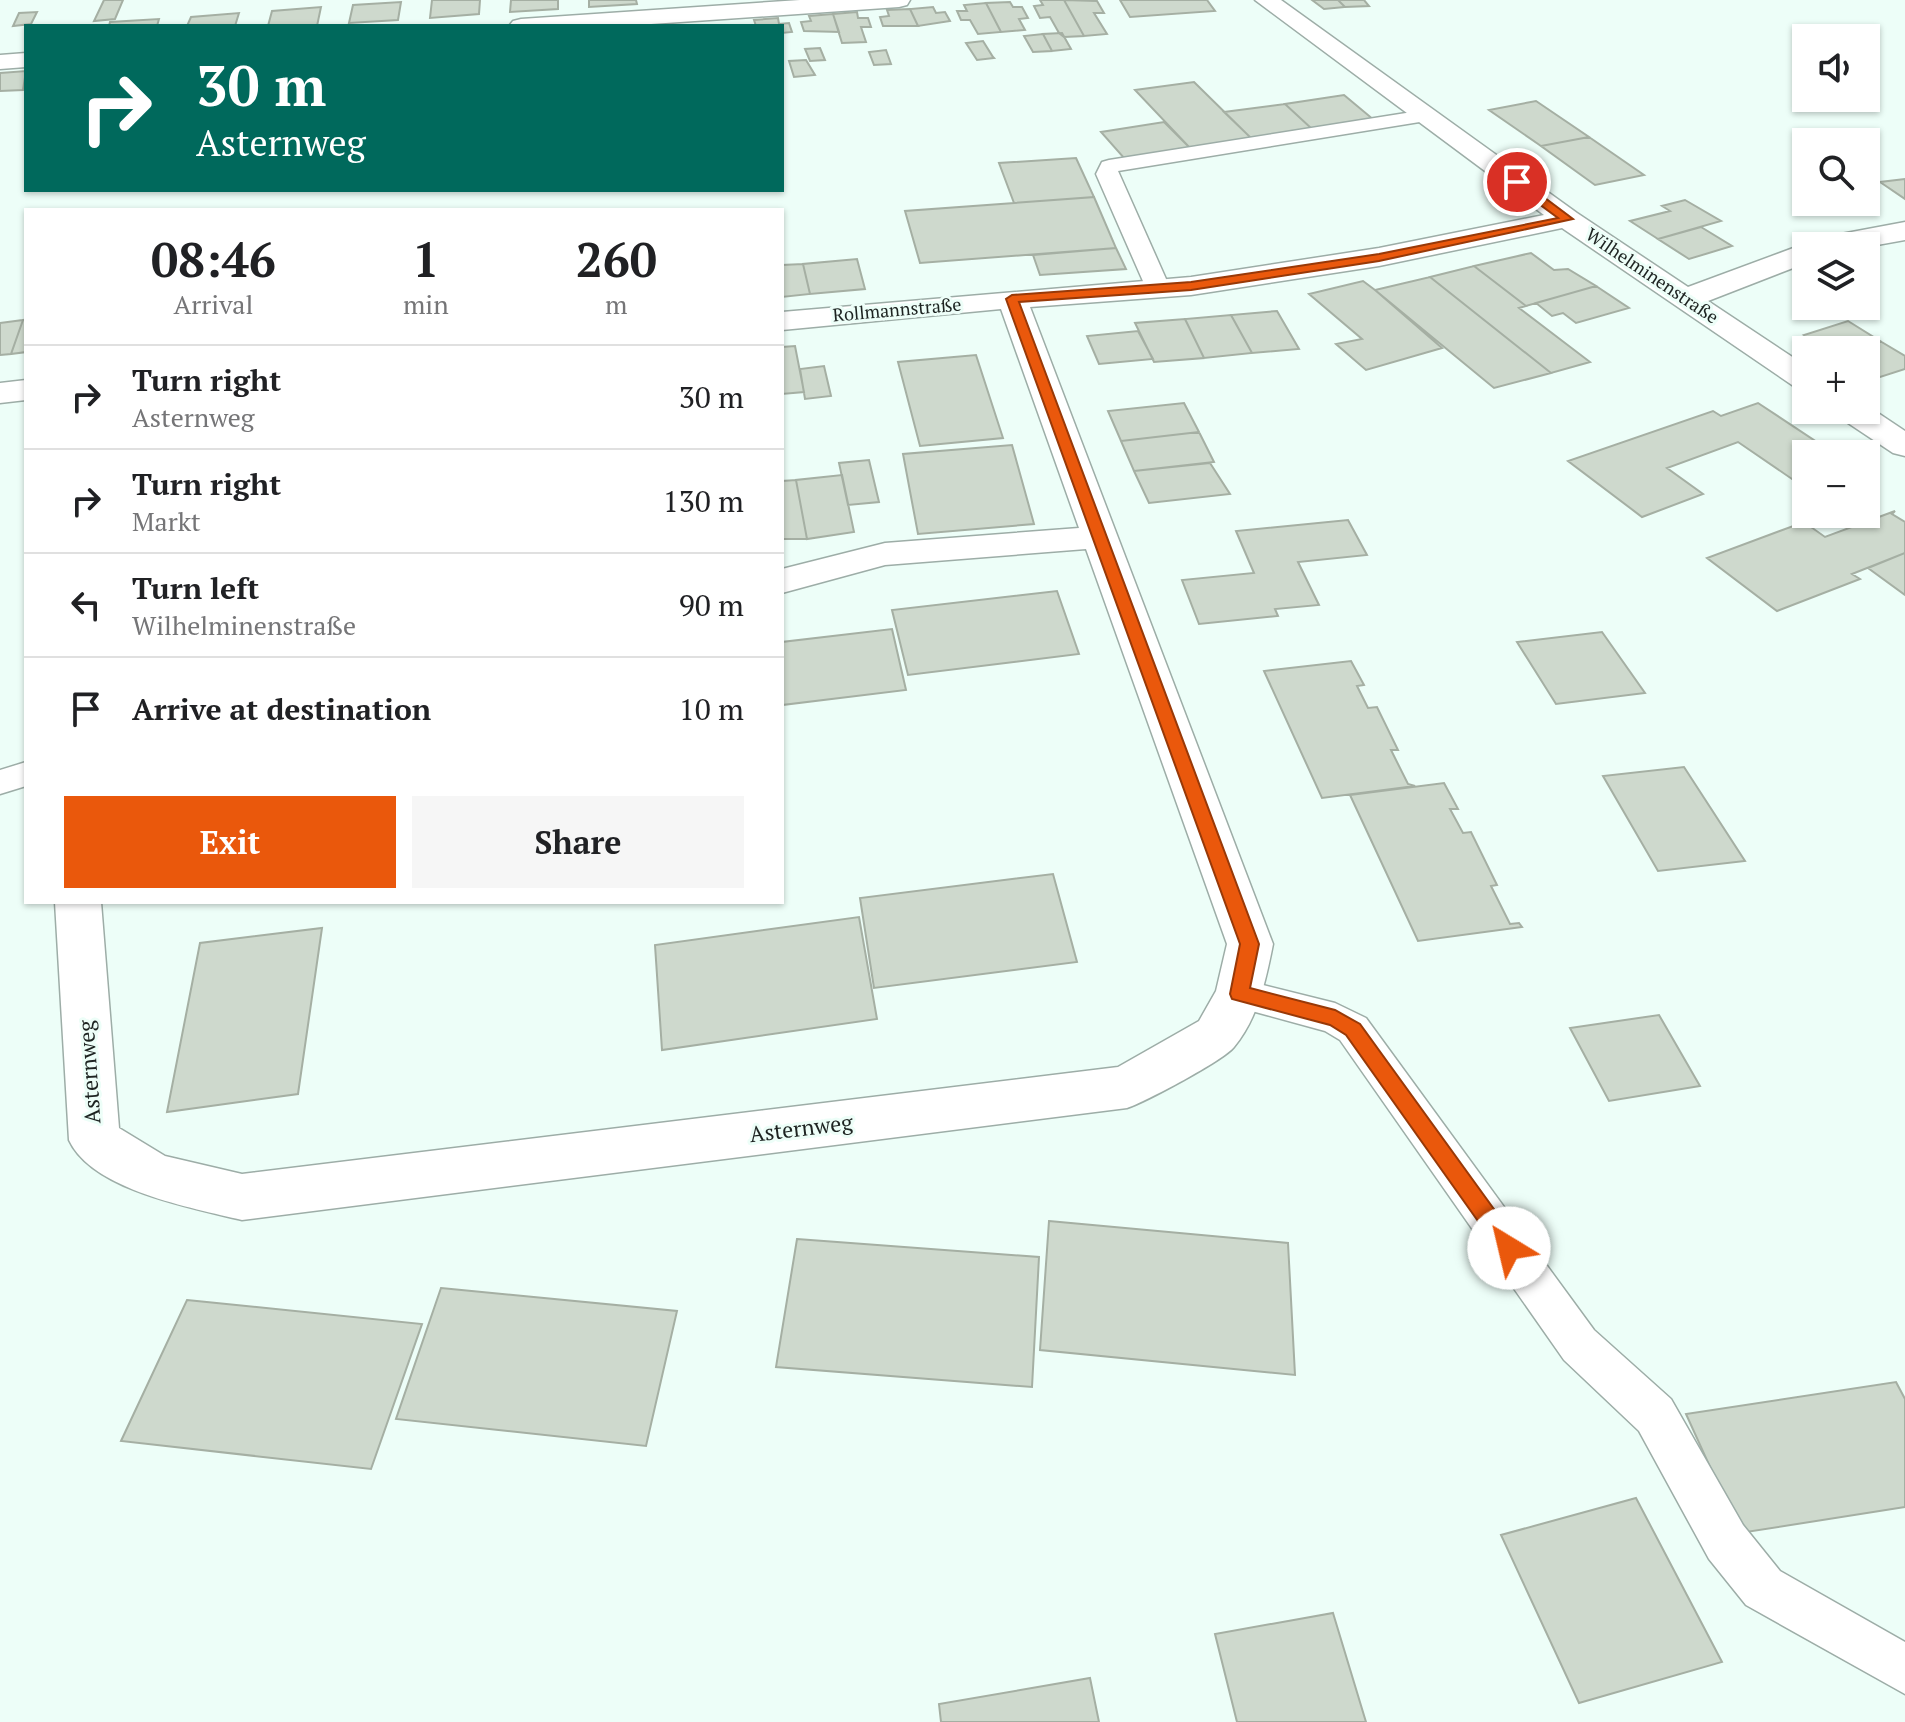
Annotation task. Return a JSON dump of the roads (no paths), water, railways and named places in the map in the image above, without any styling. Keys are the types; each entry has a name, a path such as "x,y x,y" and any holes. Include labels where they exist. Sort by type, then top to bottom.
{"street":[{"path":"550,24 899,0"},
{"name":"Wilhelminenstraße","path":"1266,0 1567,219 1792,371"},
{"path":"0,62 24,60"},
{"name":"Rollmannstraße","path":"784,321 1191,286 1379,257 1567,219"},
{"path":"1880,236 1905,231"},
{"path":"1685,299 1792,258"},
{"name":"Asternweg","path":"78,904 94,1140 154,1176 242,1197 1127,1087 1216,1035 1239,994 1250,944 1012,299"},
{"path":"0,393 24,390"},
{"path":"1872,424 1905,446"},
{"path":"784,580 885,554 1102,537"}],"lane":[{"path":"1158,288 1106,174 1109,166 1425,116"},
{"path":"0,782 24,775"},
{"path":"1239,994 1335,1018 1353,1029 1579,1345 1655,1415 1726,1542 1745,1569 1773,1594 1905,1669"}]}
